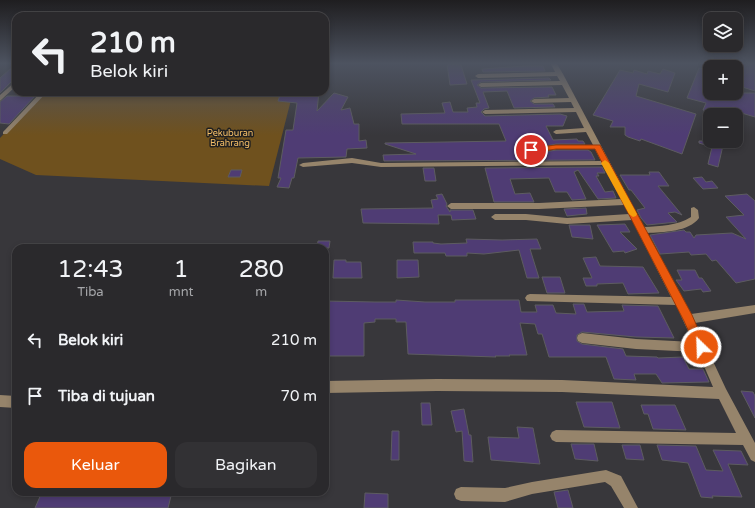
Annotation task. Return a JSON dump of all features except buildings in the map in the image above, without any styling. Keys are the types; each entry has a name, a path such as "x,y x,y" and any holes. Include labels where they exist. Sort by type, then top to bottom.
{"street":[{"path":"0,99 11,88"},
{"path":"566,88 679,301 722,393 755,456"},
{"path":"5,133 40,96"},
{"path":"534,101 572,100"},
{"path":"485,112 578,110"},
{"path":"556,132 589,130"},
{"path":"520,151 542,150 556,147 598,147"},
{"path":"302,165 352,160 387,166 605,163"},
{"path":"451,206 523,206 561,204 575,206 626,202"},
{"path":"642,230 664,229 687,222 695,218 694,210"},
{"path":"495,217 526,217 561,221 634,217"},
{"path":"530,298 679,301"},
{"path":"688,319 755,309"},
{"path":"582,338 636,344 701,347"},
{"path":"329,387 437,385 562,386 722,393"},
{"path":"0,400 12,402"},
{"path":"556,436 746,439"},
{"path":"461,494 505,495 532,488 606,476 616,481 631,508"}],"green space":[{"name":"Pekuburan Brahrang","path":"39,96 292,96 269,186 36,175 0,159 0,138"}],"slow traffic":[{"path":"605,163 633,214"}],"route":[{"path":"531,150 542,150 556,147 598,147 605,163 688,319 701,347"}]}
